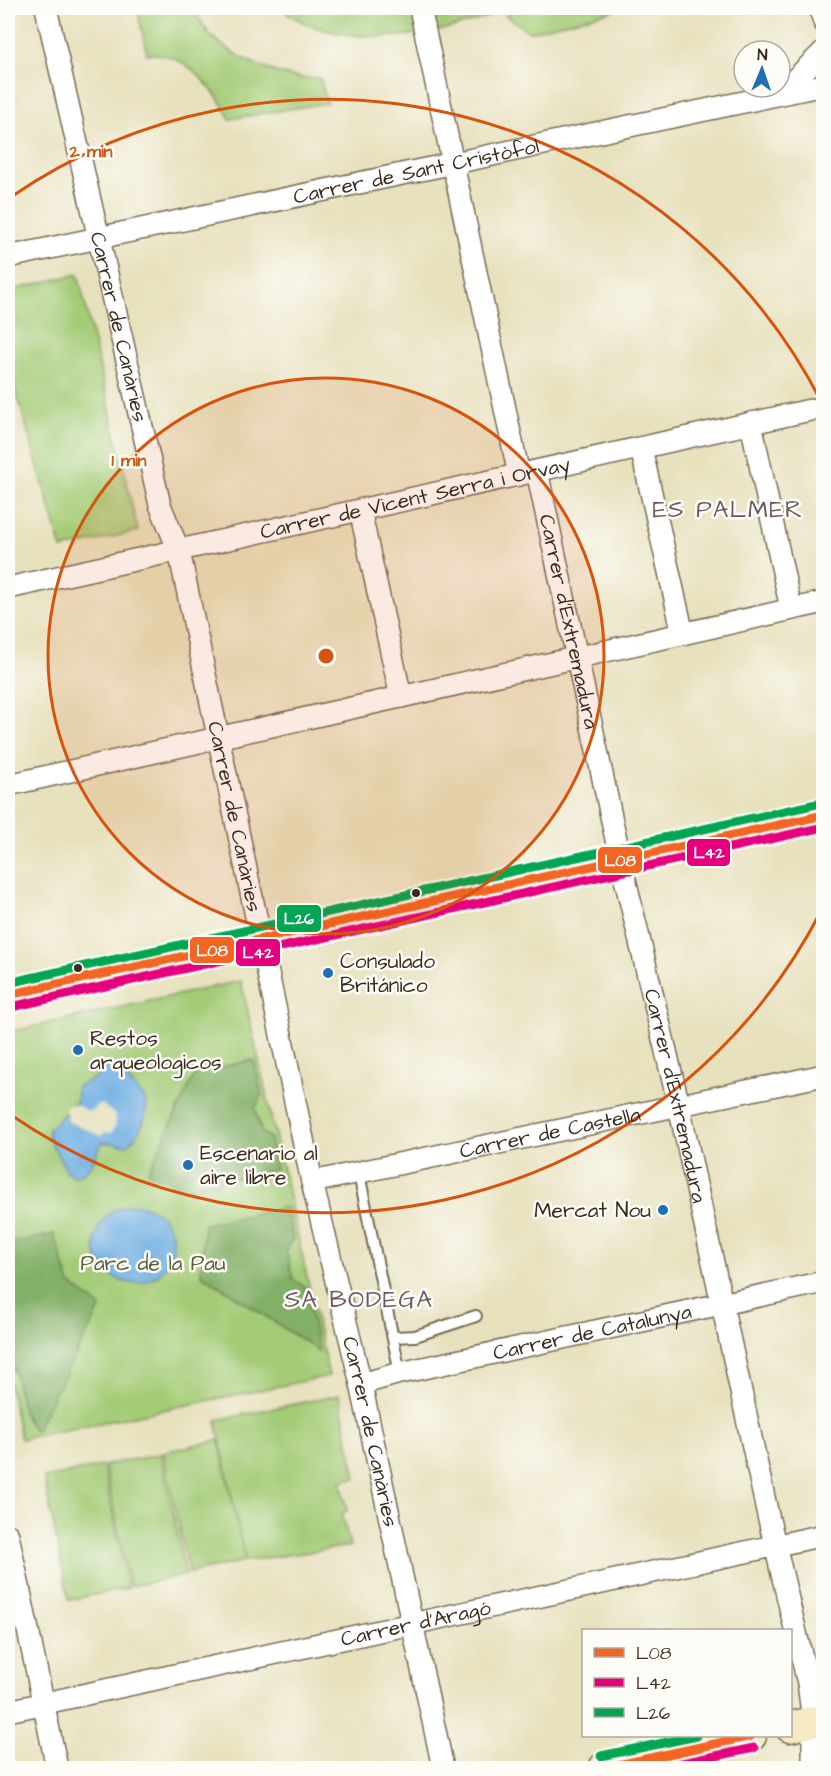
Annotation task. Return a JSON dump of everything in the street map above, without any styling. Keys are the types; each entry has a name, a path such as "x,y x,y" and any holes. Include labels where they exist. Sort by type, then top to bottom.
{"street":[{"name":"Carrer de Canàries","path":"46,8 160,505 179,551 312,1182 361,1384 443,1768"},
{"name":"Carrer d'Extremadura","path":"420,8 454,163 528,473 578,657 620,858 679,1106 775,1546 808,1683 813,1768"},
{"path":"820,8 824,22"},
{"path":"792,82 824,51"},
{"name":"Carrer de Sant Cristòfol","path":"792,92 824,85"},
{"name":"Carrer de Sant Cristòfol","path":"8,257 756,99"},
{"name":"Carrer de Vicent Serra i Orvay","path":"8,588 824,407"},
{"path":"751,423 791,609"},
{"path":"641,447 683,634"},
{"path":"360,510 401,697"},
{"path":"8,785 824,602"},
{"path":"8,995 620,858 824,815"},
{"name":"Carrer de Castella","path":"312,1182 824,1075"},
{"name":"Carrer de Catalunya","path":"361,1384 400,1373 824,1282"},
{"path":"8,1535 57,1768"},
{"name":"Carrer d'Aragó","path":"8,1712 824,1535"},
{"path":"604,1768 746,1737"}],"lane":[{"path":"359,1174 400,1373"},
{"path":"393,1337 415,1336 476,1316"}],"green space":[{"path":"137,8 193,8 205,28 241,57 290,76 320,78 327,103 230,119 207,84 186,65 161,55 147,54"},
{"path":"280,8 508,8 455,27 424,33 361,36 331,31 303,22"},
{"path":"523,8 614,8 612,11 529,32 505,15"},
{"path":"78,274 138,531 62,549 8,364 8,291"},
{"name":"Parc de la Pau","path":"241,981 329,1376 21,1439 8,1380 8,1032"},
{"path":"254,1060 262,1095 255,1109 262,1133 270,1138 276,1169 187,1190 148,1172 196,1072"},
{"path":"286,1207 293,1238 286,1250 293,1279 305,1287 319,1351 201,1274 204,1224"},
{"path":"54,1234 70,1284 101,1307 35,1431 24,1416 8,1343 8,1244"},
{"path":"339,1395 356,1478 341,1481 347,1511 342,1513 350,1546 245,1561 189,1573 163,1452 219,1440 245,1560 216,1420"},
{"path":"161,1454 186,1575 130,1586 105,1465"},
{"path":"103,1466 128,1588 69,1600 44,1478"}],"water":[{"path":"108,1064 124,1075 145,1098 145,1117 140,1130 127,1145 102,1142 88,1168 80,1175 74,1176 65,1170 50,1140 48,1130 77,1101 77,1086 96,1078"},
{"path":"134,1205 149,1208 162,1216 170,1229 173,1244 170,1259 162,1272 149,1280 134,1283 119,1280 106,1272 98,1259 95,1244 98,1229 106,1216 119,1208"}],"pier":[{"path":"102,1104 116,1116 115,1127 111,1133 104,1132 102,1136 69,1122 65,1109 69,1105 77,1105 87,1111 94,1110 95,1106"}],"transit line":[{"name":"L26","path":"8,983 821,803"},
{"name":"L08","path":"8,995 824,815"},
{"name":"L42","path":"11,1007 824,827"},
{"name":"L26","path":"601,1756 692,1737"},
{"name":"L08","path":"604,1768 746,1737"},
{"name":"L42","path":"658,1768 754,1748"}],"place":[{"name":"Consulado Británico","path":"328,973"},
{"name":"Restos arqueologicos","path":"78,1050"},
{"name":"Escenario al aire libre","path":"188,1165"},
{"name":"Mercat Nou","path":"663,1210"}],"district":[{"name":"ES PALMER","path":"728,510"},
{"name":"SA BODEGA","path":"359,1300"}]}
